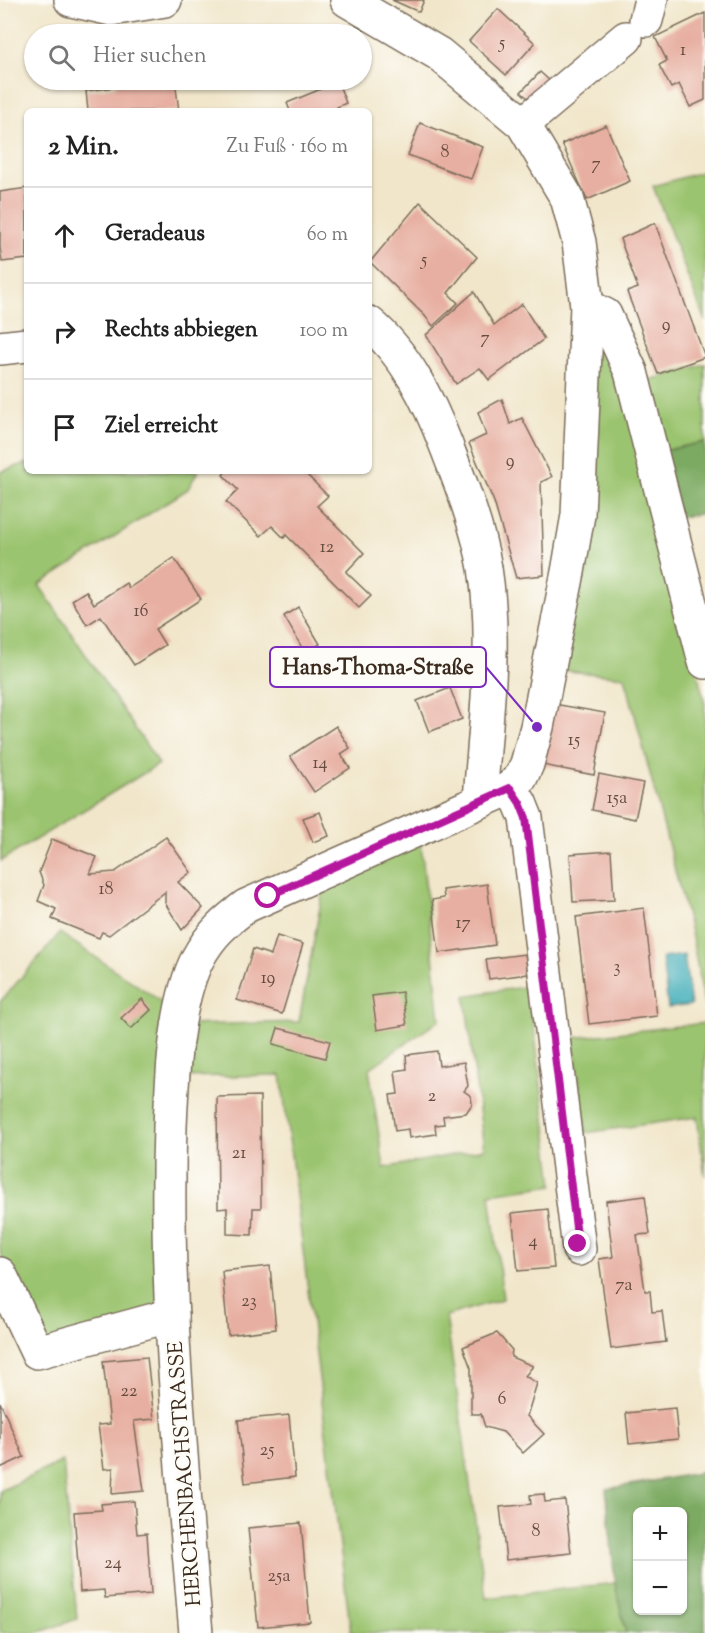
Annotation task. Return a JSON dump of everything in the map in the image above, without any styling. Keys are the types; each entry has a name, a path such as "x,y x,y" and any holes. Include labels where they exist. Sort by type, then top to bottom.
{"street":[{"path":"71,0 111,9 165,0"},
{"path":"347,0 439,54 523,124 567,198 579,242 587,306 578,516 537,727 527,764 521,777 510,788 526,818 579,1249"},
{"path":"523,124 641,19"},
{"path":"587,306 605,315 631,372 705,662"},
{"path":"372,326 413,375 435,416 458,476 484,567 489,615 490,675 480,801"},
{"path":"0,348 24,345"},
{"name":"HERCHENBACHSTRASSE","path":"196,1633 175,1376 169,1158 172,1075 182,1010 197,960 222,923 246,906 510,788"},
{"name":"HERCHENBACHSTRASSE","path":"0,1274 37,1352 172,1315"}],"green space":[{"path":"705,171 705,321 653,186"},
{"path":"595,336 625,387 705,364 705,442 644,457 705,704 705,1007 691,932 625,677 559,670"},
{"path":"705,442 705,513 677,518 661,451"},
{"path":"24,464 24,474 196,474 188,489 39,585 159,764 1,861 0,472"},
{"path":"420,835 440,1020 369,1069 384,1168 484,1149 465,996 529,986 553,1185 490,1194 503,1299 446,1316 486,1598 615,1583 626,1633 351,1633 281,1075 178,1077 187,1025 299,1022 324,885"},
{"path":"60,933 169,1007 164,1313 39,1348 0,1252 0,1002"},
{"path":"705,1023 705,1176 697,1117 586,1133 573,1038"},
{"path":"63,1461 77,1619 37,1633 0,1633 0,1491"},
{"path":"705,1472 705,1633 626,1633 615,1583 606,1489"}],"water":[{"path":"684,955 691,1005 668,1008 662,958"}],"building":[{"path":"392,0 424,0 419,12"},
{"path":"498,9 535,43 506,75 469,41"},
{"path":"705,13 705,100 690,107 679,84 671,88 659,65 667,61 655,37"},
{"path":"540,72 550,81 531,101 521,92"},
{"path":"176,90 179,108 88,108 86,91"},
{"path":"319,90 341,90 346,103 338,108 289,108 287,103"},
{"path":"420,123 483,147 471,179 408,155"},
{"path":"606,125 630,181 587,200 562,144"},
{"path":"24,188 24,259 2,262 0,192"},
{"path":"420,202 477,257 448,293 458,303 433,326 372,264 372,260"},
{"path":"655,223 705,357 658,374 627,292 638,288 620,239"},
{"path":"474,292 494,325 522,304 544,339 489,380 480,368 456,384 426,335"},
{"path":"502,399 510,424 522,418 552,477 541,482 544,575 516,578 494,502 469,443 486,435 478,412"},
{"path":"306,474 328,496 317,506 364,553 346,572 371,596 359,608 286,535 284,538 272,526 261,536 226,502 238,490 223,475"},
{"path":"174,558 201,599 155,629 165,645 134,665 101,616 87,625 72,600 86,591 94,604 126,583 129,588"},
{"path":"298,607 320,644 305,653 284,616"},
{"path":"450,688 462,719 429,732 417,701"},
{"path":"554,704 605,713 594,775 542,765"},
{"path":"336,726 350,748 341,754 350,768 314,792 290,756"},
{"path":"599,774 643,783 635,819 592,810"},
{"path":"320,812 329,836 313,842 303,818"},
{"path":"166,837 191,872 178,882 203,908 182,930 165,903 165,892 109,935 102,932 99,938 52,919 56,909 38,901 44,885 39,872 52,839 97,857 90,874 115,872"},
{"path":"611,851 614,900 573,902 570,854"},
{"path":"487,884 495,945 439,953 432,900 444,898 443,890"},
{"path":"644,908 657,1016 589,1024 576,917"},
{"path":"277,936 303,944 282,1014 237,1000 253,949 271,955"},
{"path":"525,954 528,974 489,979 486,959"},
{"path":"402,992 407,1025 377,1030 372,996"},
{"path":"142,999 151,1010 131,1029 121,1018"},
{"path":"278,1028 330,1041 325,1058 273,1044"},
{"path":"437,1051 439,1066 464,1062 468,1086 464,1091 471,1096 472,1104 466,1113 443,1116 444,1124 435,1125 436,1134 409,1138 408,1129 395,1131 390,1095 398,1094 395,1071 407,1069 406,1055"},
{"path":"260,1096 261,1208 253,1208 252,1235 227,1234 227,1208 218,1209 217,1097"},
{"path":"645,1196 650,1234 637,1235 645,1291 650,1291 652,1312 662,1311 666,1342 611,1349 599,1259 613,1257 606,1201"},
{"path":"548,1209 554,1268 518,1271 512,1213"},
{"path":"270,1266 276,1329 228,1335 222,1271"},
{"path":"497,1333 512,1350 511,1357 533,1366 525,1376 537,1383 527,1416 544,1434 523,1453 503,1432 485,1427 481,1414 471,1414 471,1368 463,1347"},
{"path":"147,1357 154,1419 134,1421 144,1491 112,1494 113,1468 104,1469 98,1425 110,1424 103,1361"},
{"path":"0,1402 24,1457 0,1468"},
{"path":"675,1408 678,1439 629,1444 626,1413"},
{"path":"289,1415 295,1477 245,1483 238,1420"},
{"path":"544,1494 545,1502 565,1500 571,1553 506,1560 500,1507 531,1504 530,1495"},
{"path":"134,1501 137,1534 147,1533 151,1594 105,1598 104,1590 80,1592 74,1512 102,1510 101,1504"},
{"path":"301,1523 310,1622 258,1627 248,1528"}],"place":[{"name":"Hans-Thoma-Straße","path":"537,727"}],"route":[{"path":"268,896 510,788 526,818 578,1244"}]}
